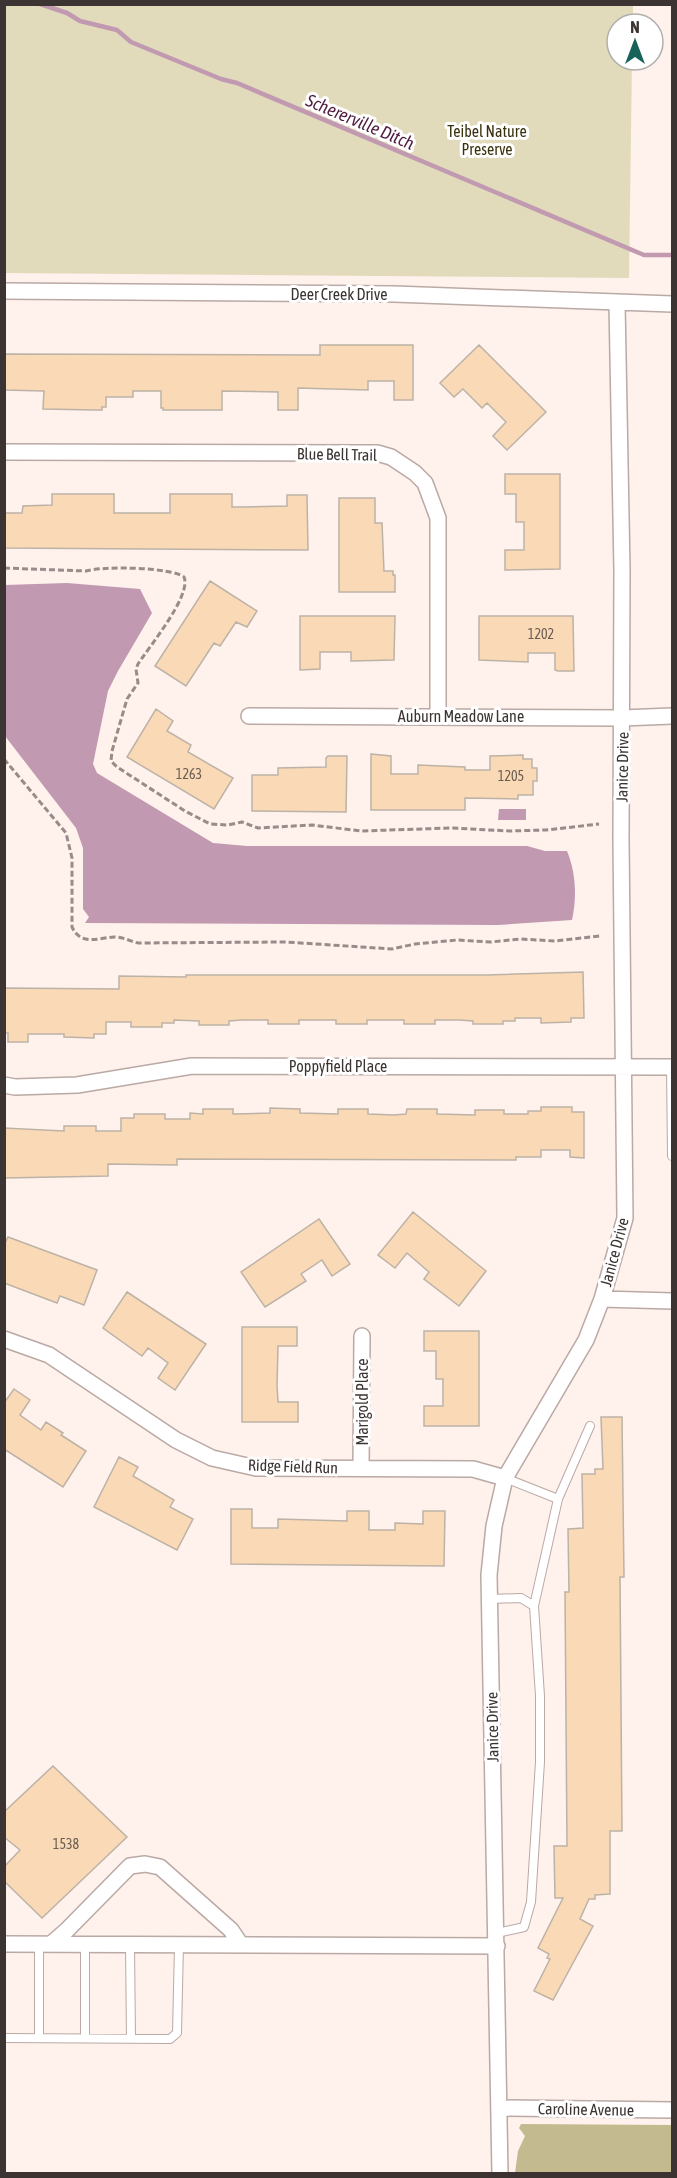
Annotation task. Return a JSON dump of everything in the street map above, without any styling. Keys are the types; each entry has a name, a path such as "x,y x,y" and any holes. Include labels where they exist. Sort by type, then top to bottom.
{"street":[{"name":"Deer Creek Drive","path":"4,291 394,294 672,304"},
{"name":"Janice Drive","path":"500,2174 489,1575 494,1526 505,1478 586,1340 602,1299 625,1218 621,840 621,437 617,303"},
{"name":"Blue Bell Trail","path":"4,452 377,453 391,457 415,473 425,483 438,518 438,716"},
{"name":"Auburn Meadow Lane","path":"249,716 622,718 672,716"},
{"name":"Poppyfield Place","path":"4,1085 15,1087 77,1085 192,1066 672,1067"},
{"path":"602,1299 672,1301"},
{"name":"Marigold Place","path":"361,1468 362,1335"},
{"name":"Ridge Field Run","path":"4,1339 49,1355 176,1440 212,1458 256,1468 473,1469 505,1478"},
{"path":"45,1944 66,1931 130,1866 145,1864 160,1867 231,1930 241,1945"},
{"path":"4,1944 241,1945 497,1939"},
{"name":"Caroline Avenue","path":"499,2108 672,2110"}],"lane":[{"path":"672,1067 672,1156"},
{"path":"497,1939 524,1928 531,1902 540,1762 540,1696 534,1606 558,1499 590,1426"},
{"path":"505,1478 558,1499"},
{"path":"490,1599 521,1598 534,1606"},
{"path":"39,2038 45,1944"},
{"path":"85,1944 85,2038"},
{"path":"130,1944 131,2039"},
{"path":"4,2038 170,2039 177,2033 179,1944"}],"path":[{"path":"4,568 86,571 99,568 163,570 176,572 184,577 186,584 178,602 136,669 138,683 127,699 111,761 204,822 219,825 242,822 258,828 320,826 361,831 451,828 546,830 599,824"},
{"path":"4,759 66,833 72,858 72,927 75,933 87,939 114,937 138,943 286,942 392,949 457,940 555,941 600,936"}],"green space":[{"name":"Teibel Nature Preserve","path":"5,4 633,5 633,12 605,12 605,72 632,72 629,278 5,273"}],"shaded area":[{"path":"67,583 140,589 152,613 108,691 93,764 97,773 213,843 247,846 527,846 545,851 567,851 575,885 572,920 498,925 85,923 89,917 83,909 83,848 76,828 5,736 5,585"},
{"path":"499,809 526,809 526,820 498,820"},
{"path":"521,2124 672,2125 672,2173 515,2173 518,2151 525,2136 519,2128"}],"building":[{"path":"320,345 413,345 413,400 394,400 394,381 368,381 368,390 298,388 298,410 278,410 278,392 222,391 222,410 163,410 161,391 133,391 133,397 106,397 106,407 102,407 102,410 95,410 43,409 44,391 4,390 4,354 320,355"},
{"path":"479,345 546,412 507,450 493,436 506,422 487,403 482,408 463,389 454,397 440,383"},
{"path":"505,474 560,474 560,569 505,570 505,550 524,550 524,522 516,522 516,494 505,494"},
{"path":"52,494 114,494 114,513 170,513 170,494 232,494 232,507 287,506 287,495 307,495 308,550 4,548 4,513 22,513 23,506 52,505"},
{"path":"339,498 375,498 375,523 382,523 384,571 393,571 395,592 339,592"},
{"path":"210,581 257,611 247,627 236,622 220,646 214,643 186,686 155,666"},
{"path":"300,616 395,616 394,660 351,661 351,652 320,652 320,669 300,670"},
{"path":"479,616 573,616 574,671 555,670 555,653 528,653 528,662 479,660"},
{"path":"156,709 173,721 167,731 191,745 188,752 233,778 214,809 127,757"},
{"path":"371,754 391,756 391,774 418,774 418,765 490,770 490,756 523,755 523,759 532,759 532,768 537,768 537,781 533,781 533,795 518,795 518,799 465,798 465,810 371,810"},
{"path":"328,756 347,756 346,812 252,811 252,775 278,775 278,768 326,767"},
{"path":"583,972 584,1018 571,1018 571,1022 541,1023 541,1018 515,1018 515,1021 503,1021 503,1024 435,1020 435,1024 404,1024 404,1020 367,1020 367,1024 336,1024 336,1020 299,1020 299,1024 268,1024 268,1020 242,1020 229,1021 229,1025 199,1025 199,1021 174,1020 174,1023 162,1023 162,1027 131,1027 131,1022 106,1022 106,1034 94,1034 94,1038 64,1037 64,1034 28,1034 28,1042 8,1042 8,1033 4,1033 4,988 119,989 119,976 487,975"},
{"path":"541,1107 572,1107 572,1112 584,1112 584,1158 570,1157 570,1150 541,1150 541,1157 516,1157 516,1160 177,1159 177,1165 108,1164 108,1176 4,1178 4,1128 64,1131 64,1126 96,1126 96,1131 121,1131 121,1118 134,1118 134,1114 165,1114 165,1119 190,1119 190,1113 203,1114 203,1109 233,1109 233,1114 270,1113 270,1108 300,1109 300,1113 338,1114 338,1109 368,1109 368,1114 394,1115 406,1114 407,1109 437,1109 437,1114 475,1115 475,1110 504,1110 504,1114 528,1114 528,1111 541,1111"},
{"path":"413,1212 486,1271 459,1306 424,1279 429,1272 407,1253 395,1268 378,1255"},
{"path":"319,1219 350,1264 332,1276 322,1260 301,1274 306,1281 265,1307 241,1272"},
{"path":"8,1237 97,1270 84,1305 60,1296 57,1303 4,1283 4,1245"},
{"path":"127,1292 206,1344 175,1390 158,1378 168,1363 148,1348 142,1356 103,1328"},
{"path":"242,1327 297,1327 297,1346 278,1346 277,1385 278,1402 298,1402 298,1422 242,1422"},
{"path":"424,1331 479,1331 479,1426 424,1426 424,1406 443,1406 443,1379 436,1379 436,1351 424,1351"},
{"path":"14,1389 30,1400 20,1415 41,1430 46,1422 86,1451 63,1487 4,1449 4,1403"},
{"path":"601,1417 622,1417 624,1577 620,1577 622,1831 610,1831 610,1894 595,1895 595,1899 589,1899 580,1919 593,1926 553,2000 534,1991 550,1959 547,1958 549,1954 538,1948 563,1898 555,1898 554,1846 567,1846 565,1592 569,1592 568,1529 583,1528 582,1474 595,1474 595,1469 603,1469"},
{"path":"119,1457 138,1467 133,1476 174,1500 170,1507 193,1519 177,1550 94,1507"},
{"path":"231,1509 252,1509 252,1528 278,1528 278,1519 347,1521 347,1511 369,1511 369,1530 395,1530 395,1523 423,1524 423,1511 445,1511 444,1566 231,1564"},
{"path":"53,1766 127,1837 42,1918 4,1881 4,1867 20,1850 4,1837 4,1812"}],"waterway":[{"name":"Schererville Ditch","path":"40,4 67,13 80,21 117,30 131,42 221,79 237,83 644,255 672,255"}]}
